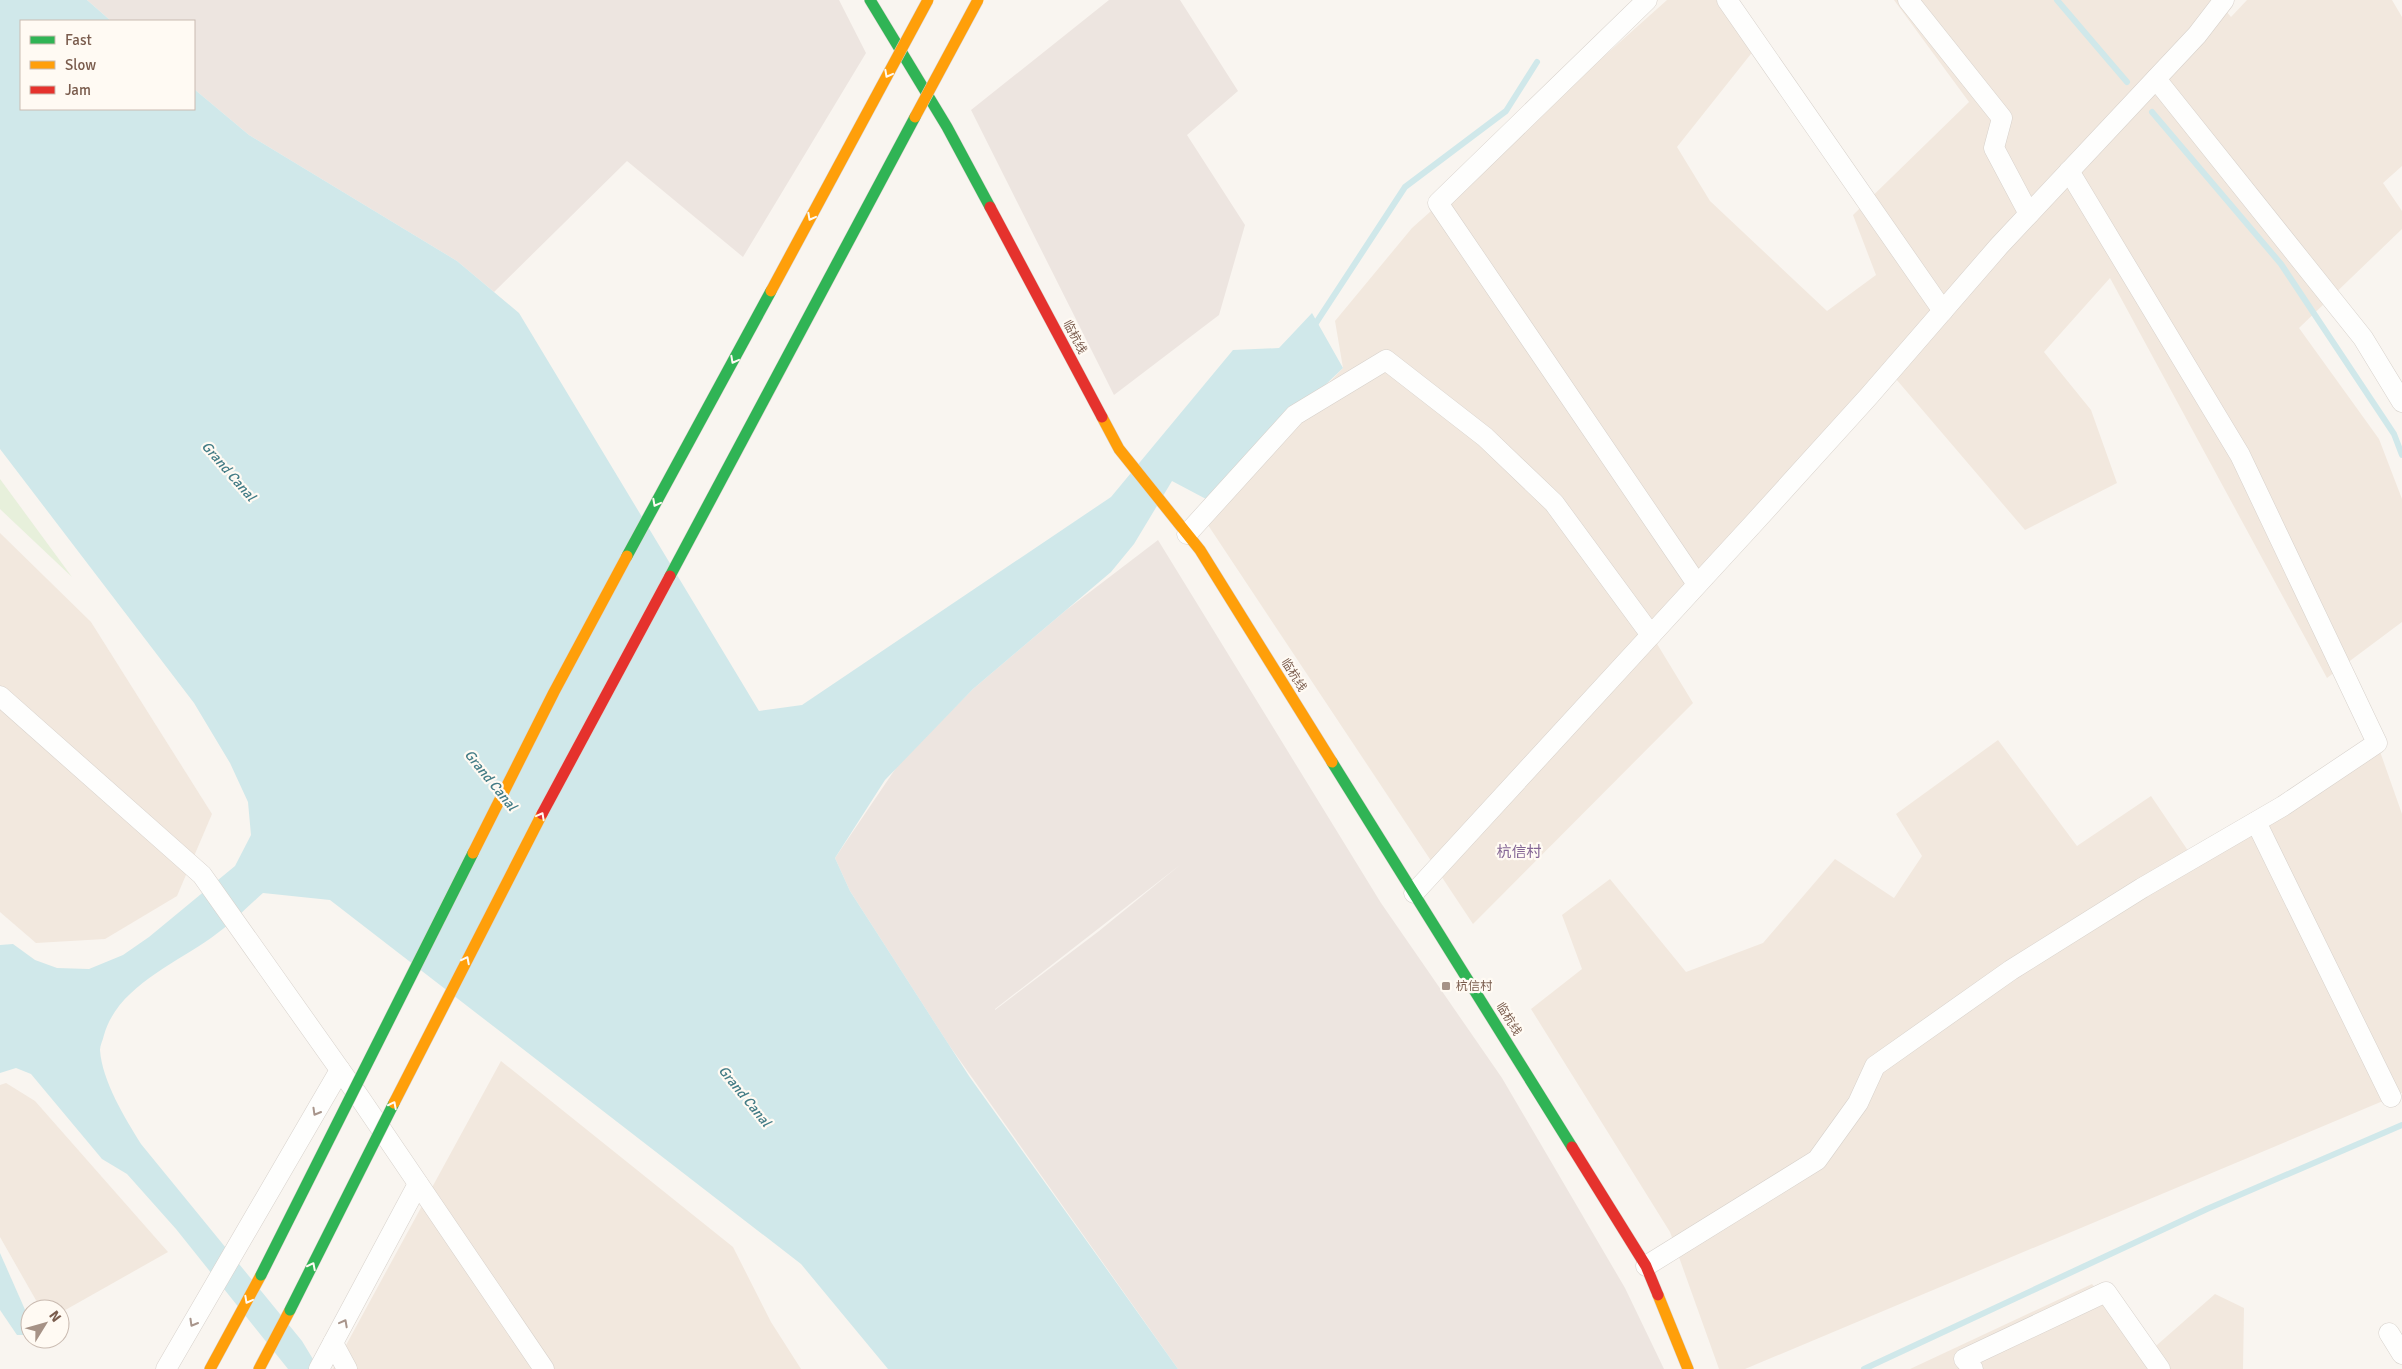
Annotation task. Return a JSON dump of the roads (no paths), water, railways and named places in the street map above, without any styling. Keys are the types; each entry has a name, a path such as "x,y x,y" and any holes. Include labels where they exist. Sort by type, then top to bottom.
{"main road":[{"name":"临杭线","path":"870,0 947,127 1119,449 1200,550 1646,1266 1688,1369"},
{"path":"210,1369 261,1275 554,692 928,0"},
{"path":"259,1369 503,887 978,0"}],"street":[{"path":"1646,0 1438,203 1697,584"},
{"path":"1726,0 1943,310"},
{"path":"1908,0 2002,118 1994,148 2029,214"},
{"path":"1414,893 1862,403 2029,214 2197,35 2224,0"},
{"path":"2156,79 2363,338 2402,402"},
{"path":"1646,1266 1817,1160 1858,1103 1875,1066 2011,970 2142,888 2256,822 2377,743 2240,456 2069,171"},
{"path":"1187,534 1295,415 1386,360 1485,437 1554,503 1651,635"},
{"path":"0,696 202,875 238,922 544,1369"},
{"path":"2256,822 2391,1097"},
{"path":"166,1369 340,1070"},
{"path":"320,1367 418,1184"},
{"path":"1973,1369 1964,1359 2106,1292 2160,1369"},
{"path":"2389,1333 2402,1354"},
{"path":"334,1343 347,1369"}],"water":[{"name":"Grand Canal","path":"0,0 87,0 110,20 20,20 20,110 195,110 195,90 249,135 457,261 519,313 759,711 802,705 1111,497 1233,350 1279,348 1312,313 1343,368 1206,499 1172,481 1134,544 1111,572 973,689 885,780 835,858 850,891 969,1076 1178,1369 888,1369 801,1264 330,900 263,893 218,933 148,979 134,991 111,1018 100,1050 110,1087 141,1144 302,1341 319,1369 288,1369 176,1229 127,1174 102,1159 31,1074 16,1068 0,1073 0,945 13,944 35,960 57,968 89,969 123,955 149,937 235,866 251,835 248,802 230,763 194,703 0,449"},
{"path":"0,1253 20,1299 20,1335 17,1335 0,1310"}],"waterway":[{"path":"2057,0 2127,82"},
{"path":"1312,329 1405,187 1506,111 1537,62"},
{"path":"2152,112 2281,264 2394,434 2402,455"},
{"path":"1864,1369 2207,1209 2402,1125"}],"place":[{"name":"杭信村","path":"1446,986"}],"district":[{"name":"杭信村","path":"1519,852"}]}
